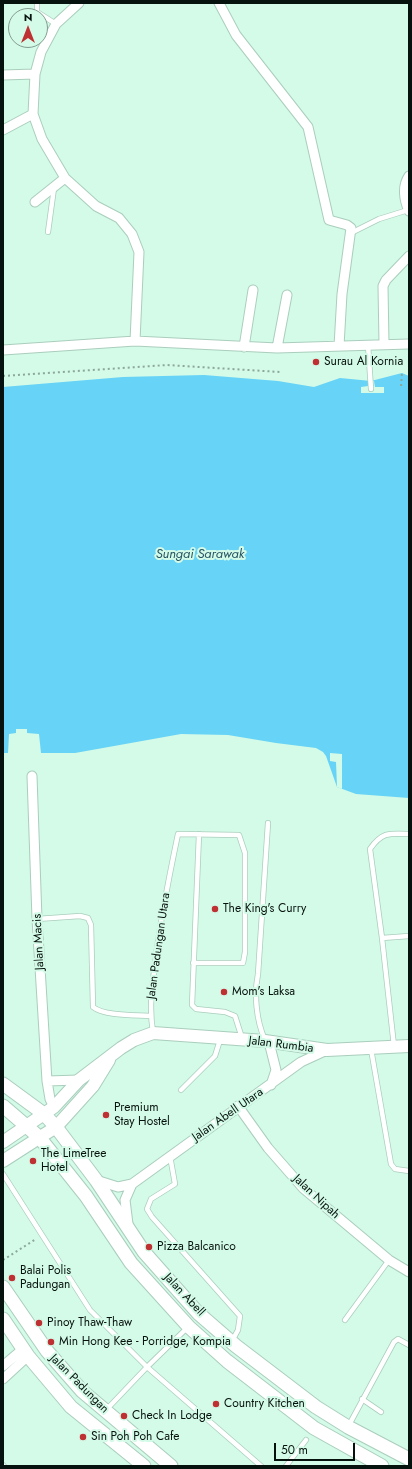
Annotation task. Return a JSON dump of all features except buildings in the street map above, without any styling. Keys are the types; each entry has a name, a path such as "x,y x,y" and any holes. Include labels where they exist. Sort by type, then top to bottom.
{"main road":[{"name":"Jalan Abell","path":"3,1084 49,1111 56,1127 96,1180 144,1252 198,1313 232,1342 316,1407 348,1427 409,1459"},
{"name":"Jalan Abell","path":"3,1106 39,1137 86,1196 131,1263 189,1327 227,1361 314,1428 378,1465"},
{"name":"Jalan Padungan","path":"3,1287 47,1352 82,1391 171,1466"},
{"name":"Jalan Padungan","path":"3,1319 25,1353 71,1407 144,1466"}],"street":[{"path":"79,3 56,24 41,52 35,74 33,114 42,139 65,178 96,206 119,218 132,234 139,252 135,341"},
{"path":"219,3 236,35 306,124 310,132 329,220 347,225 351,228 342,294 339,346"},
{"path":"3,75 35,74"},
{"path":"3,130 33,114"},
{"path":"409,176 406,180 404,190 409,210"},
{"path":"34,202 65,178"},
{"path":"384,344 383,286 386,280 409,256"},
{"path":"244,347 253,290"},
{"path":"277,348 287,295"},
{"path":"3,350 135,341 277,348 409,344"},
{"name":"Jalan Macis","path":"32,776 37,919 47,1081 50,1099 49,1111"},
{"path":"3,1142 49,1111 79,1080 112,1054 134,1040 153,1033"},
{"name":"Jalan Rumbia","path":"153,1033 267,1042 327,1050 409,1046"},
{"path":"267,1042 276,1070 271,1085"},
{"name":"Jalan Abell Utara","path":"132,1184 301,1062 327,1050"},
{"path":"3,1161 56,1127 93,1086 112,1054"},
{"path":"47,1081 79,1080"},
{"name":"Jalan Nipah","path":"238,1106 268,1148 303,1188 389,1260 409,1272"},
{"path":"96,1180 118,1187 132,1184"},
{"path":"129,1230 125,1200 132,1184"},
{"path":"3,1366 25,1353"},
{"path":"3,1379 25,1353"}],"lane":[{"path":"37,3 37,12 56,24"},
{"path":"48,232 54,186"},
{"path":"351,233 379,219 409,210"},
{"path":"368,345 371,389"},
{"path":"267,1042 259,1017 255,990 258,974 268,823"},
{"path":"394,1046 370,849 378,838 394,833 409,834"},
{"name":"Jalan Padungan Utara","path":"153,1033 150,1016 160,926 178,834 239,835 245,853 245,952 243,963 193,963"},
{"path":"199,834 192,1005 196,1010 224,1012 235,1016 242,1040"},
{"path":"37,919 80,916 88,918 91,925 93,1007 97,1010 121,1014 150,1016"},
{"path":"382,938 409,936"},
{"path":"181,1090 215,1056 220,1038"},
{"path":"371,1048 391,1164 395,1169 409,1170"},
{"path":"170,1156 175,1184 151,1199 148,1208 152,1217 240,1316 238,1330 232,1342"},
{"path":"3,1174 90,1310 147,1367 262,1466"},
{"path":"345,1320 389,1260"},
{"path":"105,1411 147,1367 189,1327"},
{"path":"348,1427 394,1342 398,1339 409,1345"},
{"path":"362,1400 381,1412"},
{"path":"286,1466 306,1440"}],"path":[{"path":"3,376 167,365 280,372"},
{"path":"401,386 402,373"},
{"path":"3,1260 42,1235"}],"water":[{"name":"Sungai Sarawak","path":"402,373 409,376 409,798 356,794 337,787 326,756 323,752 316,748 228,735 181,734 75,753 3,753 3,387 123,377 204,375 278,381 314,387 340,378 371,381"}],"pier":[{"path":"368,381 374,381 375,387 384,387 384,393 361,393 361,387 368,386"},
{"path":"16,729 27,729 27,733 39,734 41,753 8,753 9,734 16,733"},
{"path":"330,753 342,754 342,789 337,787 336,762 330,761"}],"place":[{"name":"Surau Al Kornia","path":"316,362"},
{"name":"The King's Curry","path":"215,909"},
{"name":"Mom's Laksa","path":"224,992"},
{"name":"Premium Stay Hostel","path":"106,1115"},
{"name":"The LimeTree Hotel","path":"33,1161"},
{"name":"Pizza Balcanico","path":"149,1247"},
{"name":"Balai Polis Padungan","path":"12,1278"},
{"name":"Pinoy Thaw-Thaw","path":"39,1323"},
{"name":"Min Hong Kee - Porridge, Kompia","path":"51,1342"},
{"name":"Country Kitchen","path":"216,1404"},
{"name":"Check In Lodge","path":"124,1416"},
{"name":"Sin Poh Poh Cafe","path":"83,1437"}]}
